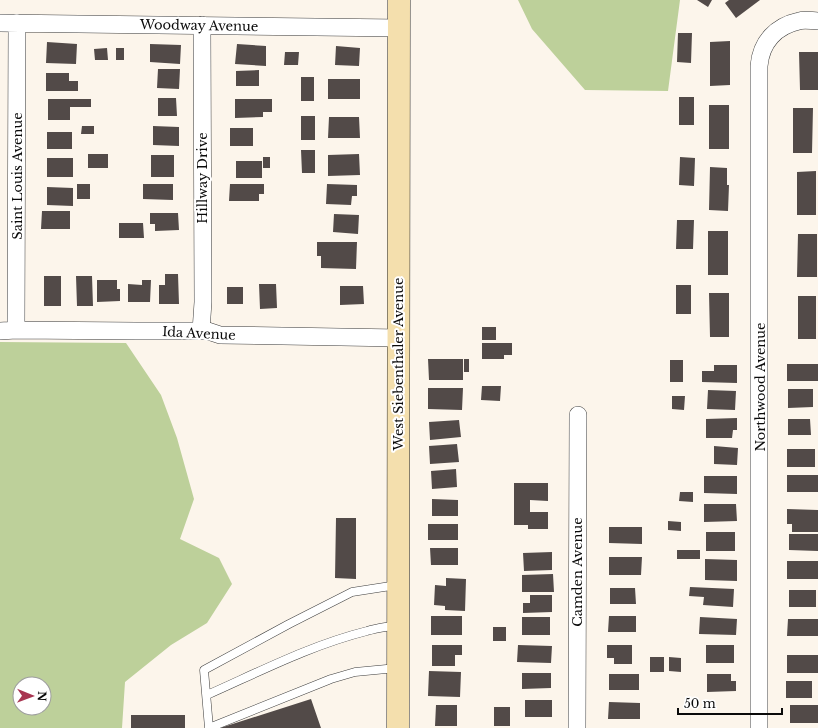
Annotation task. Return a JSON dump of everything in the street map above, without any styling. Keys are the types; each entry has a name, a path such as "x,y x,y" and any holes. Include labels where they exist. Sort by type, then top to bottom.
{"main road":[{"name":"West Siebenthaler Avenue","path":"398,728 399,0"}],"street":[{"name":"Northwood Avenue","path":"759,728 759,66 760,57 764,46 769,38 779,29 799,21 818,21"},
{"name":"Woodway Avenue","path":"0,23 399,28"},
{"name":"Saint Louis Avenue","path":"8,331 17,23"},
{"name":"Hillway Drive","path":"201,331 203,302 202,25"},
{"name":"Ida Avenue","path":"8,331 208,331 220,335 398,338"},
{"name":"Camden Avenue","path":"577,728 578,415"}],"lane":[{"path":"398,585 352,592 204,670 209,728 331,679 355,672 398,668"},
{"path":"207,695 314,648 367,631 398,625"}],"green space":[{"path":"518,0 680,0 668,91 585,90 532,29"},
{"path":"0,342 126,343 161,395 177,438 194,499 180,539 219,558 232,584 207,623 171,645 125,682 122,728 0,728"}],"building":[{"path":"697,0 712,0 708,7"},
{"path":"729,0 760,0 736,18 725,3"},
{"path":"678,33 692,33 691,63 677,62"},
{"path":"730,41 730,85 710,86 710,42"},
{"path":"47,42 77,44 76,64 46,63"},
{"path":"150,44 181,45 180,64 150,62"},
{"path":"237,44 266,46 266,66 235,64"},
{"path":"336,46 360,48 359,66 335,65"},
{"path":"107,48 108,60 95,60 94,49"},
{"path":"116,48 124,48 124,60 116,60"},
{"path":"285,52 299,52 298,65 284,65"},
{"path":"799,52 818,52 818,90 800,90"},
{"path":"158,69 180,69 179,89 157,88"},
{"path":"259,70 259,86 236,86 236,71"},
{"path":"46,73 69,73 69,81 78,81 78,91 46,91"},
{"path":"301,77 314,77 314,101 301,101"},
{"path":"328,79 360,79 360,99 328,99"},
{"path":"679,97 694,97 694,125 679,125"},
{"path":"158,98 176,98 177,116 158,116"},
{"path":"48,99 91,99 91,107 70,107 70,120 48,120"},
{"path":"235,99 272,99 272,112 263,112 263,117 235,118"},
{"path":"709,105 729,105 729,149 709,149"},
{"path":"793,108 813,108 812,153 793,153"},
{"path":"301,116 315,116 315,140 301,140"},
{"path":"329,117 359,117 360,138 328,138"},
{"path":"82,126 94,126 94,134 81,134"},
{"path":"153,126 179,127 179,146 153,145"},
{"path":"230,128 253,128 253,146 230,146"},
{"path":"47,132 72,132 72,149 47,149"},
{"path":"301,150 315,150 315,173 302,173"},
{"path":"88,154 108,154 108,168 88,168"},
{"path":"359,154 360,175 328,176 328,155"},
{"path":"151,155 174,155 174,177 151,177"},
{"path":"263,157 270,157 270,168 263,168"},
{"path":"680,157 695,158 694,186 679,185"},
{"path":"47,158 73,158 73,177 47,177"},
{"path":"236,161 262,161 262,178 236,178"},
{"path":"710,167 727,168 727,185 729,185 728,211 709,210"},
{"path":"816,171 816,215 797,215 797,172"},
{"path":"77,184 90,184 90,199 77,199"},
{"path":"143,184 173,184 173,200 143,199"},
{"path":"230,184 264,184 264,194 259,194 259,201 229,201"},
{"path":"327,184 357,185 357,196 352,196 351,205 326,204"},
{"path":"47,187 73,188 73,206 47,205"},
{"path":"42,211 70,211 70,229 41,229"},
{"path":"150,213 178,213 179,230 155,231 155,224 150,224"},
{"path":"334,214 359,215 358,234 333,232"},
{"path":"677,220 694,220 693,249 676,249"},
{"path":"119,223 143,223 144,238 119,238"},
{"path":"708,231 728,231 728,275 708,275"},
{"path":"798,234 817,234 817,277 797,277"},
{"path":"317,242 357,242 356,269 321,268 321,256 317,256"},
{"path":"165,274 178,274 179,304 159,304 159,285 165,285"},
{"path":"44,276 61,276 61,306 44,306"},
{"path":"76,276 92,276 93,306 77,306"},
{"path":"97,280 117,280 117,289 120,289 120,301 97,302"},
{"path":"142,280 151,280 150,302 128,302 128,284 142,285"},
{"path":"259,284 276,284 277,308 260,309"},
{"path":"676,285 691,285 691,314 676,314"},
{"path":"340,286 363,286 364,304 340,305"},
{"path":"227,287 243,287 243,304 227,304"},
{"path":"709,293 729,293 729,337 710,337"},
{"path":"798,296 816,296 816,339 798,339"},
{"path":"482,327 496,327 496,340 482,340"},
{"path":"482,343 512,343 512,355 504,355 504,359 482,359"},
{"path":"428,359 463,359 463,380 429,380"},
{"path":"464,359 469,359 469,372 464,372"},
{"path":"670,360 683,360 683,382 670,382"},
{"path":"787,364 818,364 818,381 787,381"},
{"path":"714,365 737,365 737,383 702,382 702,371 714,371"},
{"path":"482,386 501,386 500,401 481,400"},
{"path":"428,388 463,388 462,410 428,409"},
{"path":"788,389 813,389 813,407 788,408"},
{"path":"708,390 736,391 735,410 707,409"},
{"path":"672,396 685,396 684,410 672,409"},
{"path":"737,418 737,430 733,430 732,438 706,438 706,419"},
{"path":"788,419 810,419 811,435 788,435"},
{"path":"459,420 461,437 430,440 429,422"},
{"path":"457,444 459,462 430,464 429,446"},
{"path":"714,446 738,448 737,465 714,464"},
{"path":"787,449 815,449 815,467 787,467"},
{"path":"456,469 457,487 432,489 431,471"},
{"path":"787,475 818,475 818,492 787,492"},
{"path":"704,476 737,476 737,494 704,493"},
{"path":"514,483 548,483 548,501 530,500 530,512 548,512 548,529 528,529 528,525 514,525"},
{"path":"680,492 693,492 693,502 679,501"},
{"path":"432,499 458,500 458,516 432,516"},
{"path":"704,504 736,504 737,521 704,522"},
{"path":"787,509 818,510 818,532 792,532 792,524 787,524"},
{"path":"336,518 356,518 356,579 335,578"},
{"path":"668,521 681,522 681,531 668,530"},
{"path":"428,524 458,524 458,540 428,540"},
{"path":"609,527 642,527 642,544 609,543"},
{"path":"706,532 735,532 735,551 706,551"},
{"path":"789,534 818,534 818,551 789,550"},
{"path":"430,548 458,548 458,565 431,565"},
{"path":"677,550 700,550 700,559 677,559"},
{"path":"552,552 552,570 524,571 523,553"},
{"path":"609,557 642,557 641,575 609,575"},
{"path":"705,559 737,560 737,581 705,580"},
{"path":"787,561 818,561 818,579 787,579"},
{"path":"553,574 554,592 522,592 522,575"},
{"path":"446,578 466,579 465,611 445,610 445,606 434,605 435,585 446,586"},
{"path":"690,587 734,589 733,607 703,605 704,597 689,596"},
{"path":"610,588 635,588 636,604 610,604"},
{"path":"789,590 816,590 816,607 789,607"},
{"path":"530,595 552,595 552,612 523,613 523,603 530,603"},
{"path":"431,616 462,616 462,635 431,635"},
{"path":"609,616 636,616 636,632 608,632"},
{"path":"522,617 550,617 550,635 522,635"},
{"path":"700,617 737,619 736,635 699,634"},
{"path":"788,619 818,619 818,636 787,636"},
{"path":"493,627 506,627 506,641 493,641"},
{"path":"432,645 462,645 462,655 455,655 455,666 432,666"},
{"path":"518,645 552,646 551,663 517,662"},
{"path":"607,645 632,645 632,664 614,664 614,658 607,658"},
{"path":"706,645 734,645 734,663 706,663"},
{"path":"787,655 818,655 818,673 787,673"},
{"path":"650,657 664,657 664,672 650,672"},
{"path":"669,657 681,658 681,672 669,671"},
{"path":"429,671 461,672 460,697 428,696"},
{"path":"522,673 551,673 551,688 522,689"},
{"path":"609,674 639,674 639,690 609,690"},
{"path":"707,674 731,674 731,681 736,681 736,691 707,692"},
{"path":"786,681 812,681 812,698 786,698"},
{"path":"311,699 321,728 220,728"},
{"path":"525,700 552,700 552,717 525,717"},
{"path":"609,702 640,703 640,719 608,719"},
{"path":"436,705 457,705 457,726 435,726"},
{"path":"790,705 818,705 818,723 790,723"},
{"path":"494,707 510,707 510,726 494,726"},
{"path":"131,715 185,715 185,728 131,728"}]}
